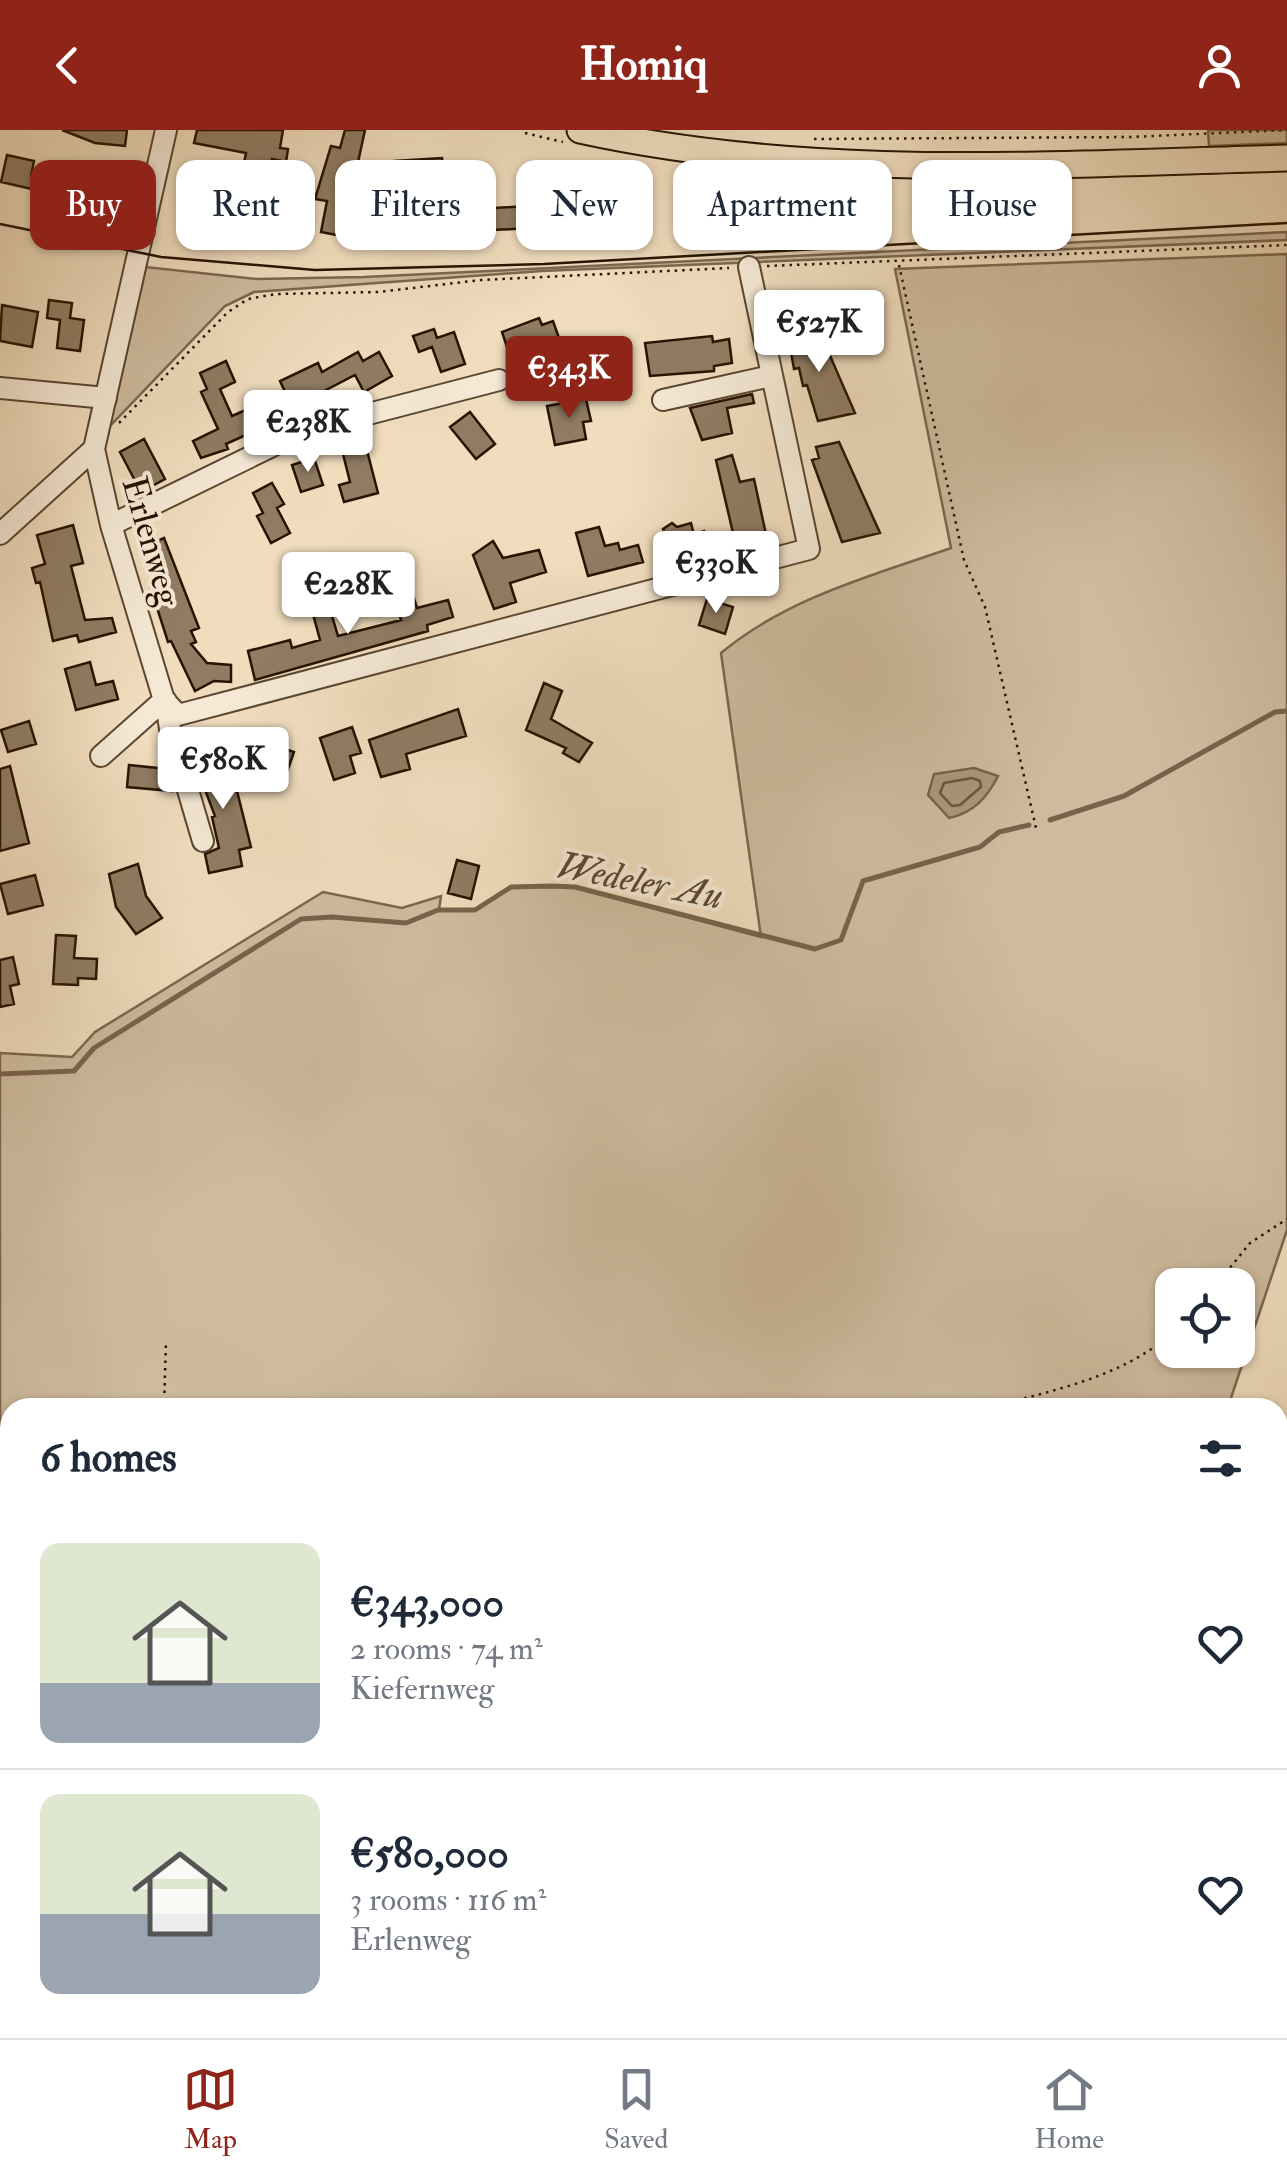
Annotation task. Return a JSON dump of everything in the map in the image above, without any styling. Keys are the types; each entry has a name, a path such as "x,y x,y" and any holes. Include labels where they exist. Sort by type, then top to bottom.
{"main road":[{"path":"580,130 671,148 827,162 1287,158"}],"street":[{"name":"Erlenweg","path":"166,130 94,449 111,525 203,841"},
{"path":"101,756 165,701 178,714 809,550 750,267"},
{"path":"663,400 771,376"},
{"path":"111,525 303,431 499,380"},
{"path":"0,388 106,398"},
{"path":"0,534 94,449"}],"path":[{"path":"1128,130 1130,137"},
{"path":"807,139 1130,137 1287,130"},
{"path":"94,449 228,312 248,299 378,292 481,280 1287,245"},
{"path":"899,263 964,560 985,607 1036,828"},
{"path":"1229,1268 1250,1242 1287,1219"},
{"path":"164,1398 166,1341"},
{"path":"1022,1398 1104,1374 1155,1348"}],"shaded area":[{"path":"1208,130 1287,130 1287,143 1209,146"},
{"path":"1287,232 1287,240 1072,249 1072,242"},
{"path":"918,250 1047,250 542,271 254,292 225,306 109,427 146,267 257,279"},
{"path":"1287,254 1287,1230 1255,1326 1255,1268 1155,1268 1155,1368 1241,1368 1231,1398 0,1398 0,1053 72,1057 95,1032 323,892 402,908 441,896 439,910 475,909 511,887 575,887 761,937 721,653 774,617 860,579 951,548 895,269"}],"water":[{"path":"974,768 998,776 978,803 949,818 928,795 934,774"}],"building":[{"path":"62,130 127,130 125,146 95,143"},
{"path":"197,130 283,130 280,148 288,149 286,160 245,160 246,153 194,143"},
{"path":"345,130 365,130 358,160 335,160 335,235 321,232 327,201 315,199 331,146 340,148"},
{"path":"7,155 30,160 30,189 1,182"},
{"path":"516,207 516,229 496,230 496,208"},
{"path":"49,300 72,303 70,318 84,320 80,351 57,348 60,320 47,318"},
{"path":"2,305 38,312 32,347 0,341"},
{"path":"539,318 542,325 553,321 559,338 548,342 562,379 532,390 518,353 510,356 502,332"},
{"path":"817,326 855,413 818,421 807,385 803,386 799,368 794,369 789,341 795,340 793,331"},
{"path":"434,329 437,338 454,332 465,364 441,372 432,347 419,352 413,336"},
{"path":"712,336 713,342 729,339 732,363 714,366 714,371 650,376 645,343"},
{"path":"358,352 363,361 379,352 392,376 364,392 355,375 305,401 309,409 296,415 280,381 318,363 322,372"},
{"path":"226,361 235,382 220,389 232,416 248,409 257,430 226,444 228,449 201,458 193,441 218,429 201,392 207,389 200,373"},
{"path":"752,394 754,403 727,408 732,433 702,440 690,408"},
{"path":"586,399 591,421 583,422 586,439 555,445 547,406"},
{"path":"470,412 495,444 476,459 450,427"},
{"path":"144,439 165,479 141,492 120,452"},
{"path":"364,439 378,493 344,502 339,485 350,482 341,446"},
{"path":"839,442 880,533 842,542 812,460 819,458 816,447"},
{"path":"732,455 740,482 754,479 767,539 736,546 716,460"},
{"path":"314,458 323,485 301,492 292,465"},
{"path":"272,483 284,504 277,508 290,533 271,543 257,516 263,513 253,493"},
{"path":"672,523 677,527 691,523 694,535 704,531 713,553 685,566 664,567 662,552 670,550 663,529"},
{"path":"73,525 83,563 71,566 85,620 112,618 116,632 79,642 77,635 53,641 40,582 36,583 32,568 45,564 37,535"},
{"path":"599,527 605,546 618,543 620,550 638,545 643,562 588,576 576,533"},
{"path":"164,538 199,628 191,631 196,642 191,644 207,663 231,665 231,682 214,681 195,691 171,641 168,642 150,586 159,582 144,547"},
{"path":"493,541 503,558 539,550 546,572 510,583 516,602 494,609 473,555"},
{"path":"410,586 417,608 448,600 453,617 427,625 428,631 255,680 248,651 290,640 292,648 320,640 313,614 330,609 338,636 401,620 392,591"},
{"path":"707,599 733,607 725,634 699,625"},
{"path":"90,662 96,685 113,681 118,699 76,710 65,669"},
{"path":"544,683 562,691 551,719 592,743 579,762 563,753 566,748 526,730"},
{"path":"458,709 466,736 406,754 410,769 381,777 369,740"},
{"path":"29,721 36,744 8,752 1,730"},
{"path":"352,727 361,753 350,756 355,773 334,780 320,738"},
{"path":"262,741 294,752 286,775 252,769"},
{"path":"227,751 251,847 239,850 242,866 209,873 205,854 219,848 212,817 215,816 193,758"},
{"path":"129,765 167,769 172,791 127,787"},
{"path":"10,766 29,843 0,851 0,769"},
{"path":"457,860 479,866 471,899 448,893"},
{"path":"138,864 146,896 162,918 136,934 116,907 109,874"},
{"path":"35,875 43,905 8,914 0,884"},
{"path":"56,935 76,936 74,958 97,959 96,979 78,978 78,985 53,984"},
{"path":"13,957 19,984 10,986 14,1004 0,1007 0,960"}],"waterway":[{"name":"Wedeler Au","path":"1050,820 1124,796 1275,712 1287,711"},
{"name":"Wedeler Au","path":"0,1074 74,1071 94,1048 301,919 332,917 406,923 438,910 475,910 511,887 575,887 815,949 841,940 863,881 980,847 999,832 1029,825"}],"tram line":[{"path":"0,224 161,257 315,270 544,264 1287,223"}]}
